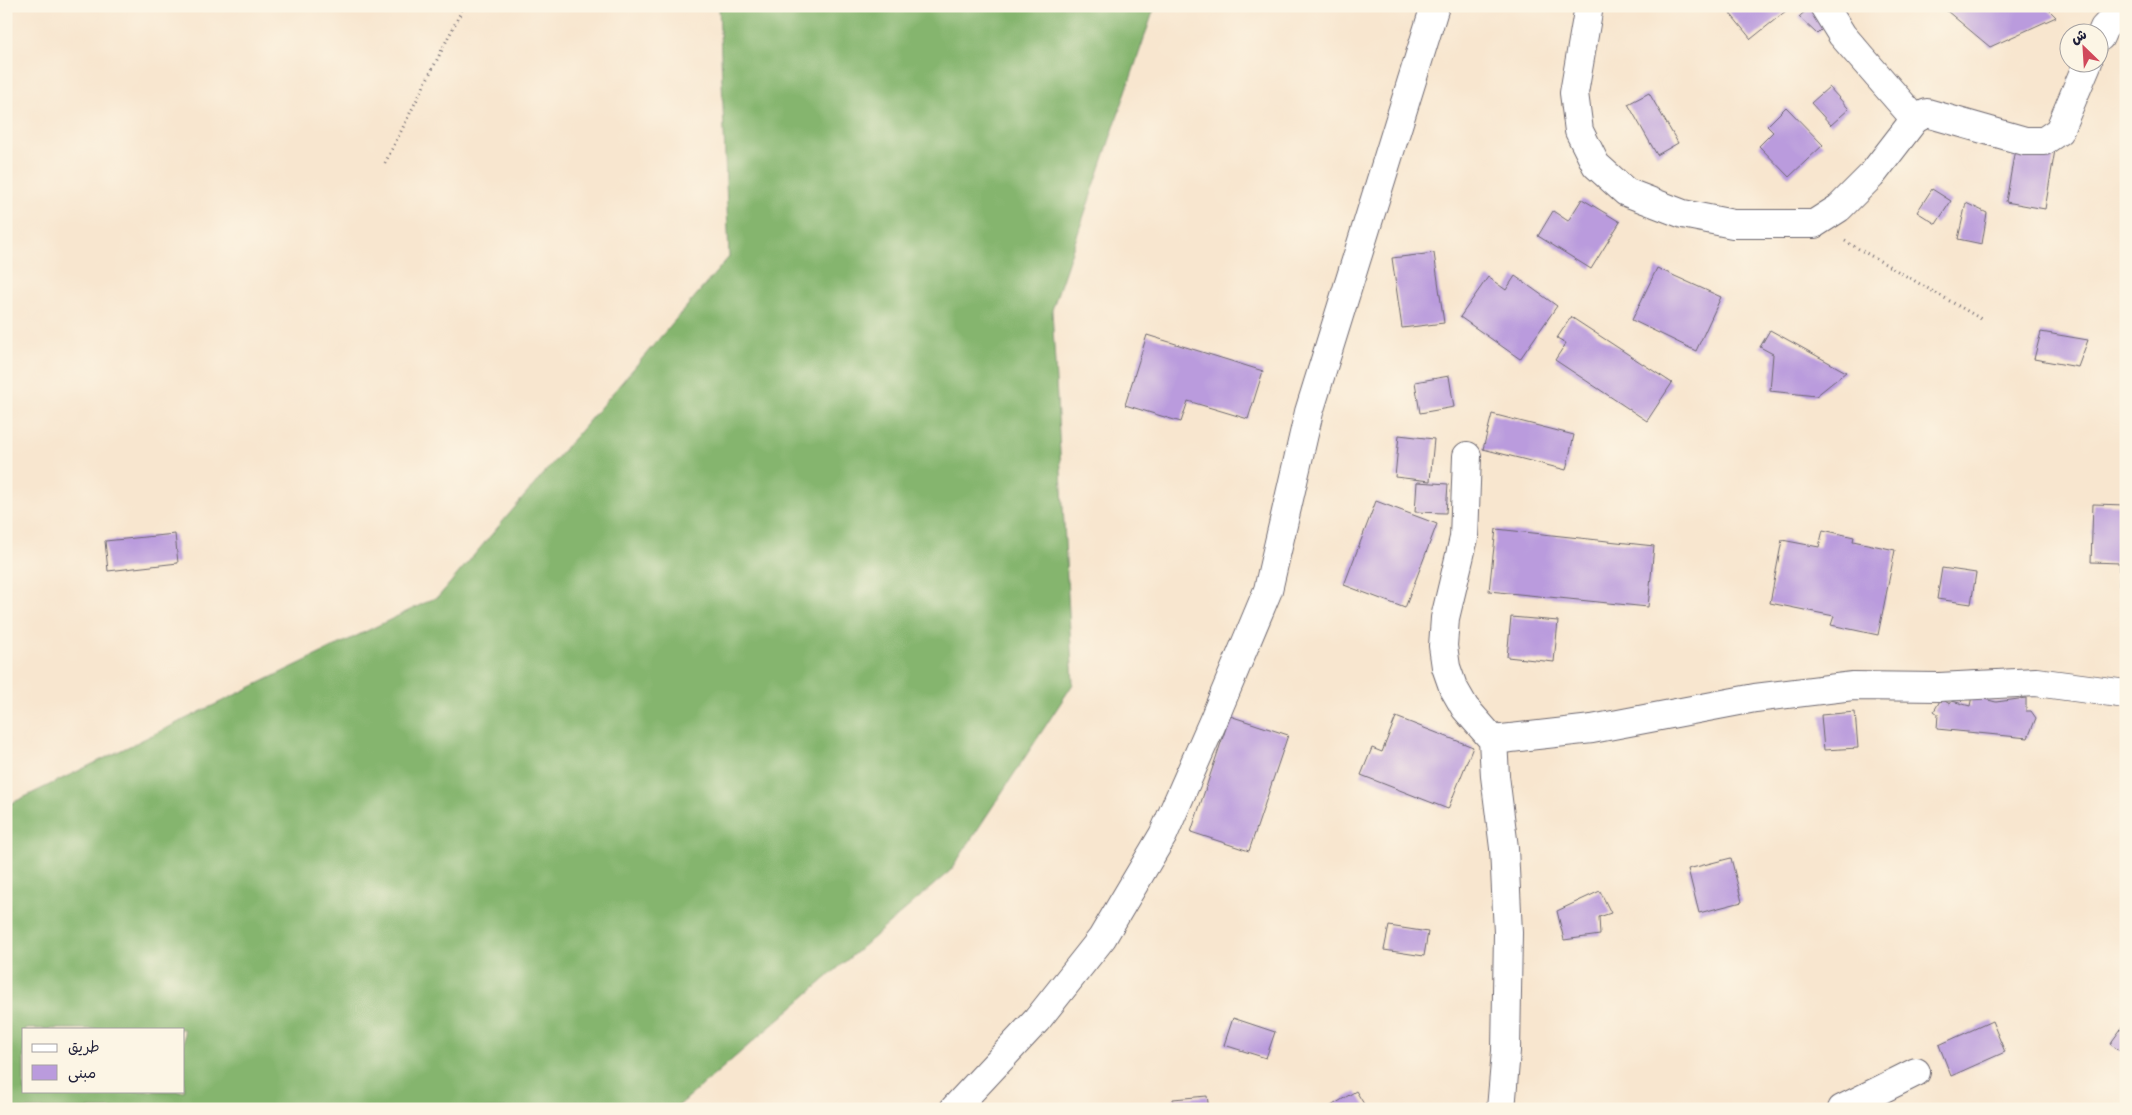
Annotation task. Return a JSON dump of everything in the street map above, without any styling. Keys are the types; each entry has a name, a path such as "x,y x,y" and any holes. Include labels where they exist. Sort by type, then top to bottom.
{"street":[{"path":"954,1109 1037,1020 1102,938 1163,835 1214,720 1268,590 1309,412 1435,6"},
{"path":"1589,6 1574,93 1579,130 1596,165 1626,192 1683,214 1733,224 1814,224 1839,208 1871,176 1914,119 1928,113 2025,141 2044,141 2059,131 2084,72"},
{"path":"1824,6 1842,35 1914,119"},
{"path":"2110,22 2125,6"},
{"path":"1467,456 1464,538 1445,618 1443,646 1446,667 1453,687 1465,708 1493,740 1495,776 1504,848 1508,933 1508,991 1502,1108"},
{"path":"1493,740 1592,729 1755,698 1854,686 1939,687 2036,682 2126,694"},
{"path":"1842,1109 1916,1072"}],"path":[{"path":"385,163 464,6"},
{"path":"1814,224 1984,320"}],"green space":[{"path":"719,6 1155,6 1052,310 1073,684 951,870 675,1109 6,1109 6,806 439,596 729,257"}],"building":[{"path":"1736,6 1792,6 1751,39 1729,12"},
{"path":"1811,6 1828,23 1817,34 1799,17"},
{"path":"1941,6 2045,6 2056,17 1990,47"},
{"path":"1829,87 1849,109 1831,125 1811,103"},
{"path":"1649,93 1678,143 1657,155 1628,104"},
{"path":"1786,107 1823,145 1789,177 1759,146 1773,132 1767,126"},
{"path":"2056,144 2045,209 2006,202 2015,149"},
{"path":"1932,189 1951,201 1936,224 1917,212"},
{"path":"1582,199 1620,222 1591,269 1538,236 1553,211 1568,221"},
{"path":"1966,203 1987,213 1982,244 1958,239"},
{"path":"1434,253 1444,323 1402,328 1392,258"},
{"path":"1657,268 1721,297 1696,351 1632,320"},
{"path":"1515,276 1557,306 1520,359 1460,317 1488,277 1506,290"},
{"path":"1571,317 1672,383 1647,421 1555,360 1566,343 1557,338"},
{"path":"1770,330 1846,372 1816,396 1770,391 1773,354 1760,347"},
{"path":"2041,332 2088,340 2078,367 2034,359"},
{"path":"1147,335 1263,371 1248,419 1188,401 1181,422 1125,405"},
{"path":"1449,376 1454,407 1420,413 1415,382"},
{"path":"1492,414 1574,435 1566,470 1483,449"},
{"path":"1399,435 1434,439 1430,481 1395,477"},
{"path":"1417,482 1448,484 1446,513 1415,512"},
{"path":"1376,501 1437,524 1405,608 1344,585"},
{"path":"2093,504 2126,505 2126,586 2119,586 2120,563 2091,562"},
{"path":"1496,529 1654,546 1648,607 1489,591"},
{"path":"1823,530 1854,537 1853,541 1895,550 1878,635 1831,625 1834,616 1770,603 1782,540 1819,547"},
{"path":"175,534 178,563 108,571 105,541"},
{"path":"1942,568 1976,573 1971,604 1937,599"},
{"path":"1511,617 1558,621 1554,662 1507,657"},
{"path":"1972,696 1996,702 2026,698 2026,711 2031,711 2036,718 2028,738 1937,729 1938,714 1934,711 1941,699 1950,704 1952,701 1970,706"},
{"path":"1855,712 1858,748 1824,750 1821,715"},
{"path":"1230,716 1288,735 1249,851 1191,832"},
{"path":"1396,717 1473,747 1448,809 1361,775 1372,748 1382,752"},
{"path":"1731,858 1742,902 1699,913 1688,869"},
{"path":"1600,891 1611,913 1599,917 1600,935 1564,940 1557,911"},
{"path":"1389,926 1428,932 1424,956 1384,950"},
{"path":"1233,1018 1275,1032 1266,1058 1224,1045"},
{"path":"1992,1021 2005,1052 1951,1076 1939,1045"},
{"path":"2126,1022 2126,1055 2110,1044"},
{"path":"1356,1091 1367,1109 1326,1109"},
{"path":"1207,1096 1209,1109 1174,1109 1173,1099"}]}
